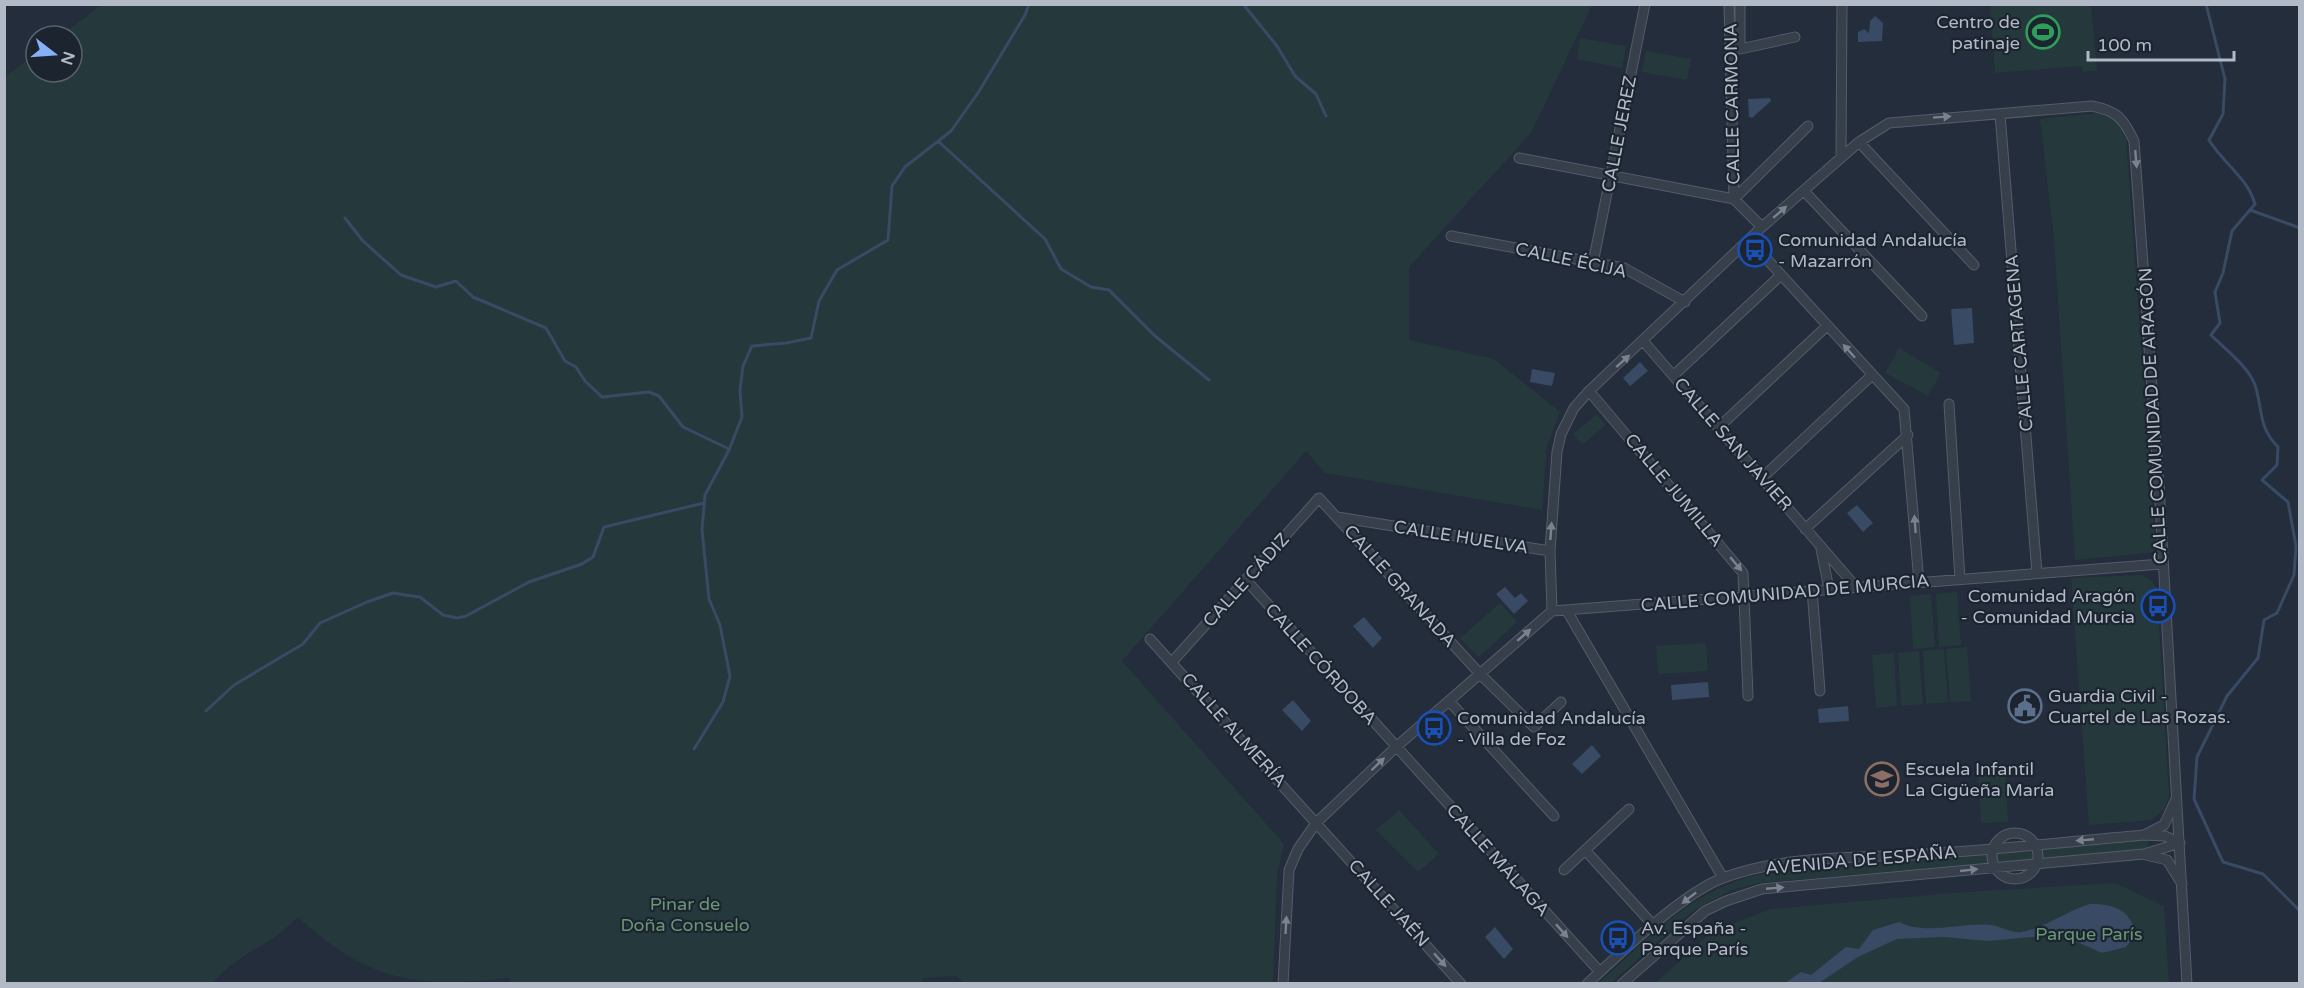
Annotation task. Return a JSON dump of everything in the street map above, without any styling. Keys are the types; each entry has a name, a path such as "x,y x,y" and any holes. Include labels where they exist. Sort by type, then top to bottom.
{"street":[{"name":"CALLE JEREZ","path":"1593,263 1645,4"},
{"name":"CALLE CARMONA","path":"1730,4 1734,199 1762,227"},
{"path":"1740,4 1740,49 1795,37"},
{"path":"1841,158 1842,4"},
{"name":"CALLE COMUNIDAD DE ARAGÓN","path":"2000,114 2092,106 2110,110 2126,123 2134,141 2145,268 2183,885 2187,984"},
{"path":"1283,984 1289,870 1298,849 1316,823 1396,747 1552,610 1550,551 1557,453 1561,434 1574,408 1589,391 1644,342 1762,227 1859,142 1889,123 2000,114"},
{"name":"CALLE CARTAGENA","path":"2000,114 2037,573"},
{"path":"1520,158 1734,199 1808,126"},
{"path":"1859,142 1974,265"},
{"path":"1804,191 1922,316"},
{"name":"CALLE ÉCIJA","path":"1451,236 1624,268 1685,302"},
{"path":"1764,256 1904,409 1919,582"},
{"path":"1674,375 1781,275"},
{"path":"1719,427 1827,326"},
{"name":"CALLE SAN JAVIER","path":"1644,342 1856,587"},
{"path":"1763,477 1871,375"},
{"name":"CALLE JUMILLA","path":"1589,391 1743,573 1748,696"},
{"path":"1949,404 1960,579"},
{"path":"1805,529 1908,435"},
{"name":"CALLE GRANADA","path":"1319,498 1480,674 1534,727 1561,702"},
{"name":"CALLE CÁDIZ","path":"1172,662 1319,498"},
{"name":"CALLE HUELVA","path":"1337,517 1550,551"},
{"path":"1821,547 1829,589"},
{"name":"CALLE COMUNIDAD DE MURCIA","path":"1552,610 1567,611 1744,595 2162,564"},
{"name":"CALLE CÓRDOBA","path":"1246,580 1396,747"},
{"path":"1812,590 1820,692"},
{"path":"1567,611 1723,878"},
{"name":"CALLE ALMERÍA","path":"1150,639 1316,823"},
{"path":"1449,701 1554,816"},
{"name":"CALLE MÁLAGA","path":"1396,747 1600,972"},
{"path":"2144,835 2164,825 2177,797"},
{"path":"1563,870 1629,809"},
{"name":"CALLE JAÉN","path":"1316,823 1461,984"},
{"path":"1995,868 1992,849 1997,840 2006,834 2016,832 2031,838 2036,845 2038,863"},
{"name":"AVENIDA DE ESPAÑA","path":"1587,984 1693,894 1723,878 1799,862 1992,849 2144,835 2165,836 2180,843"},
{"name":"AVENIDA DE ESPAÑA","path":"1622,984 1705,911 1762,889 2144,854 2180,843"},
{"path":"1585,850 1654,926"},
{"name":"AVENIDA DE ESPAÑA","path":"2144,854 2167,860 2183,885"}],"green space":[{"name":"Pinar de Doña Consuelo","path":"103,4 1592,5 1531,133 1409,267 1409,340 1494,359 1560,412 1547,446 1542,510 1325,473 1306,451 1122,661 1284,844 1277,875 1273,983 965,984 956,976 925,978 918,984 514,984 508,978 446,982 394,976 371,968 324,939 298,917 276,936 233,963 213,983 5,983 4,77 24,63 24,84 84,84 84,24 76,24"},
{"name":"Centro de patinaje","path":"1990,5 2091,5 2097,70 2083,72 2081,66 1995,73"},
{"path":"1580,38 1626,46 1622,68 1577,59"},
{"path":"1646,51 1691,59 1687,80 1642,72"},
{"path":"2099,113 2115,120 2126,139 2156,552 2075,560 2054,239 2040,119"},
{"path":"1899,348 1941,373 1928,396 1885,373"},
{"path":"1597,414 1606,425 1582,445 1573,434"},
{"path":"2141,575 2151,580 2157,589 2169,797 2164,809 2152,820 2089,825 2071,578"},
{"path":"1957,592 1961,645 1939,647 1936,594"},
{"path":"1931,594 1935,647 1913,649 1910,596"},
{"path":"1500,603 1517,622 1479,657 1460,638"},
{"path":"1706,643 1708,671 1658,674 1656,646"},
{"path":"1967,647 1971,701 1950,702 1946,649"},
{"path":"1944,649 1948,702 1926,704 1923,651"},
{"path":"1919,651 1923,704 1901,706 1898,653"},
{"path":"1894,653 1897,706 1876,708 1872,655"},
{"path":"2005,766 2008,822 1981,823 1978,768"},
{"path":"1399,810 1439,854 1418,872 1376,830"},
{"path":"2148,839 2148,849 1759,883 1732,890 1694,910 1611,983 1598,984 1654,933 1691,904 1735,882 1760,874"},
{"name":"Parque París","path":"2115,883 2164,906 2169,983 1654,984 1713,931 1771,909 1953,893"}],"water":[{"path":"1875,16 1883,23 1882,41 1858,42 1858,32 1864,29 1869,33 1870,21"},
{"path":"1770,98 1771,101 1752,118 1749,117 1748,99"},
{"path":"1972,308 1974,343 1954,345 1951,309"},
{"path":"1640,362 1648,371 1630,386 1623,378"},
{"path":"1532,369 1555,373 1552,386 1530,382"},
{"path":"1857,505 1873,523 1863,532 1847,513"},
{"path":"1505,587 1515,598 1521,593 1528,601 1514,614 1496,594"},
{"path":"1364,617 1382,638 1373,648 1353,626"},
{"path":"1708,682 1709,697 1672,700 1671,685"},
{"path":"1293,700 1311,721 1302,731 1282,710"},
{"path":"1848,706 1849,721 1819,723 1818,709"},
{"path":"1592,745 1601,756 1582,774 1572,764"},
{"path":"2090,904 2114,907 2130,919 2136,934 2126,947 2102,953 2066,937 2043,936 1988,941 1944,937 1897,939 1858,957 1819,983 1785,983 1801,972 1811,975 1846,947 1859,949 1873,930 1899,922 1921,928 1991,925 2022,932"},
{"path":"1495,927 1513,949 1504,959 1485,937"}],"waterway":[{"path":"694,749 723,702 730,676 720,625 709,599 702,530 705,495 729,450 742,417 740,390 743,366 752,346 811,338 819,301 837,270 888,240 892,186 905,167 951,131 978,93 1025,15 1029,4"},
{"path":"1243,4 1277,46 1295,76 1316,94 1326,116"},
{"path":"2206,4 2225,79 2223,114 2209,140 2241,178 2255,204 2232,231 2223,273 2215,292 2220,323 2211,335 2242,365 2255,385 2264,425 2278,447 2277,465 2262,480 2288,502 2296,546 2294,575 2277,613 2264,620 2258,658 2227,696 2197,757 2194,799 2223,862 2263,874 2300,911"},
{"path":"938,141 1045,239 1061,269 1091,287 1109,290 1155,336 1209,380"},
{"path":"2250,210 2300,228"},
{"path":"345,218 363,241 401,275 436,287 456,281 473,297 546,328 565,361 576,367 585,381 602,397 649,392 659,396 683,427 729,449"},
{"path":"206,711 234,685 303,644 320,623 367,602 393,593 420,597 443,615 457,618 466,616 529,582 582,564 593,557 604,527 704,503"}],"place":[{"name":"Centro de patinaje","path":"2043,32"},
{"name":"Comunidad Andalucía - Mazarrón","path":"1755,250"},
{"name":"Comunidad Aragón - Comunidad Murcia","path":"2158,606"},
{"name":"Guardia Civil - Cuartel de Las Rozas.","path":"2025,706"},
{"name":"Comunidad Andalucía - Villa de Foz","path":"1434,728"},
{"name":"Escuela Infantil La Cigüeña María","path":"1882,779"},
{"name":"Av. España - Parque París","path":"1618,938"}]}
